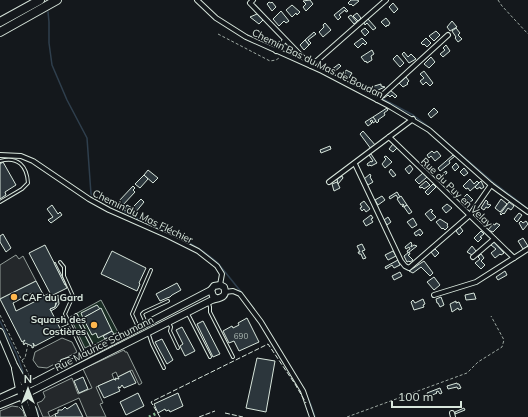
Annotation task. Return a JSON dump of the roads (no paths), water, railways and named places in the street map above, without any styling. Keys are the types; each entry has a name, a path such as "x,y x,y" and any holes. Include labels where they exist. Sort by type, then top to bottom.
{"highway":[{"path":"0,22 40,0"},
{"path":"0,32 58,0"}],"main road":[{"path":"220,285 224,287 225,292 223,297 216,298 212,296 211,290 214,286 220,285"},
{"name":"Rue Maurice Schumann","path":"0,398 211,290"},
{"name":"Rue Maurice Schumann","path":"0,405 22,396 216,298"},
{"path":"0,332 14,365 29,392 35,417"},
{"path":"14,365 19,389 30,417"}],"street":[{"name":"Chemin Bas du Mas de Boudan","path":"197,0 216,18 246,37 311,66 413,119 429,130 491,185 528,212"},
{"path":"252,1 285,40 311,66 386,0"},
{"path":"377,100 448,34"},
{"path":"276,51 285,40"},
{"path":"330,182 413,119"},
{"name":"Rue du Puy en Velay","path":"389,137 514,258"},
{"name":"Chemin du Mas Fléchier","path":"0,155 21,156 33,161 89,199 109,210 198,251 217,266 222,274 220,285"},
{"path":"355,164 401,261 404,266 409,268 470,216 491,185"},
{"path":"473,257 494,238"},
{"path":"434,294 476,282 528,249"},
{"path":"225,292 233,291 240,294 261,322 303,391 312,417"}],"lane":[{"path":"0,161 8,160 19,162 26,169 28,174 28,183 22,189 0,202"},
{"path":"60,262 64,267 64,276 73,296 65,314 85,355"},
{"path":"138,328 132,314 151,270"},
{"path":"147,324 142,314 168,301"},
{"path":"208,302 210,312 234,357"},
{"path":"187,312 210,357"},
{"path":"76,315 95,350"},
{"path":"168,322 171,327 170,331 178,348"},
{"path":"61,329 70,325"},
{"path":"148,332 152,344 164,368"}],"waterway":[{"path":"254,4 290,42"},
{"path":"48,12 49,43 52,65 67,100 87,138 91,194 148,224 186,241 204,252 217,262 242,293"},
{"path":"305,57 311,62"},
{"path":"317,66 322,69"},
{"path":"361,89 376,96"},
{"path":"383,99 413,115 429,127"},
{"path":"432,130 493,182 528,209"},
{"path":"0,321 17,355 23,372"},
{"path":"307,396 315,417"},
{"path":"37,409 39,417"}],"place":[{"name":"CAF du Gard","path":"14,297"},
{"name":"Squash des Costières","path":"94,325"}]}
